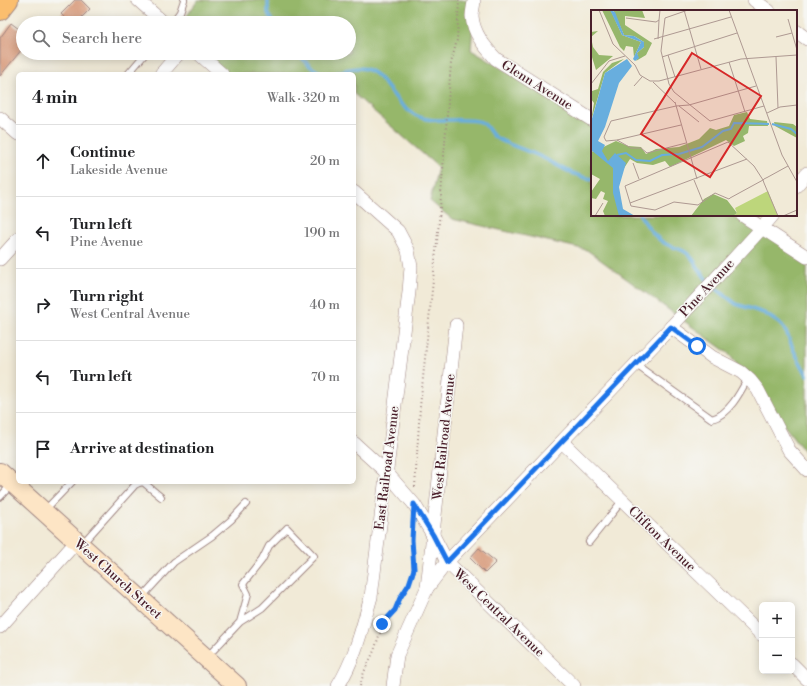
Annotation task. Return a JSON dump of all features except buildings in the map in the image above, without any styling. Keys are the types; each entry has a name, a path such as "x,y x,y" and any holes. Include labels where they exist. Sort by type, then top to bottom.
{"main road":[{"path":"0,10 8,0"},
{"name":"West Church Street","path":"6,478 236,686"}],"street":[{"path":"138,0 156,16"},
{"name":"Glenn Avenue","path":"474,0 472,15 474,29 485,47 496,59 591,119"},
{"path":"754,0 768,10"},
{"path":"797,32 807,40"},
{"path":"163,72 173,60"},
{"path":"206,60 220,72"},
{"path":"0,118 16,132"},
{"path":"797,185 807,173"},
{"name":"East Railroad Avenue","path":"338,686 347,672 359,639 371,597 410,292 411,268 408,250 398,231 356,194"},
{"path":"744,216 807,256"},
{"name":"Pine Avenue","path":"427,588 447,562 671,327 772,216"},
{"path":"0,259 16,241"},
{"name":"West Railroad Avenue","path":"393,686 398,655 427,588 456,325"},
{"path":"671,327 712,357 748,378 758,390 789,450 807,470"},
{"name":"Clifton Avenue","path":"562,442 759,632"},
{"name":"West Central Avenue","path":"356,445 387,473 414,504 447,562 574,686"},
{"path":"0,627 79,543"},
{"path":"795,667 807,679"}],"lane":[{"path":"177,16 184,0"},
{"path":"130,72 140,60"},
{"path":"635,364 712,419 717,418 733,402 748,378"},
{"path":"0,497 6,478"},
{"path":"44,512 70,484"},
{"path":"79,543 136,484"},
{"path":"145,484 161,497"},
{"path":"588,542 622,501"},
{"path":"140,599 174,562 231,520 246,504"},
{"path":"206,658 240,622 262,608 314,556 287,528 269,546 262,560 243,584 248,594 240,622"}],"path":[{"path":"360,686 364,672 374,651 382,624 395,610 400,598 409,584 414,569 412,540 420,408 439,222 451,63 457,40 459,0"}],"green space":[{"path":"198,0 475,0 471,50 591,120 591,216 752,216 807,258 807,455 728,353 587,250 452,219 430,201 438,167 356,96 356,72 222,72 209,60 356,60 356,16 187,16"}],"waterway":[{"path":"268,0 268,13 270,16"},
{"path":"304,60 311,67 320,72"},
{"path":"341,72 351,69 363,68 373,72 381,79 404,107 415,115 422,118 439,120 473,120 481,122 493,135 499,139 544,158 570,172 591,179"},
{"path":"641,216 659,239 688,254 709,282"},
{"path":"713,286 736,304 764,313 782,325 807,375"}],"route":[{"path":"382,624 395,610 400,598 409,584 414,569 412,540 414,504 447,562 671,327 697,346"}]}
